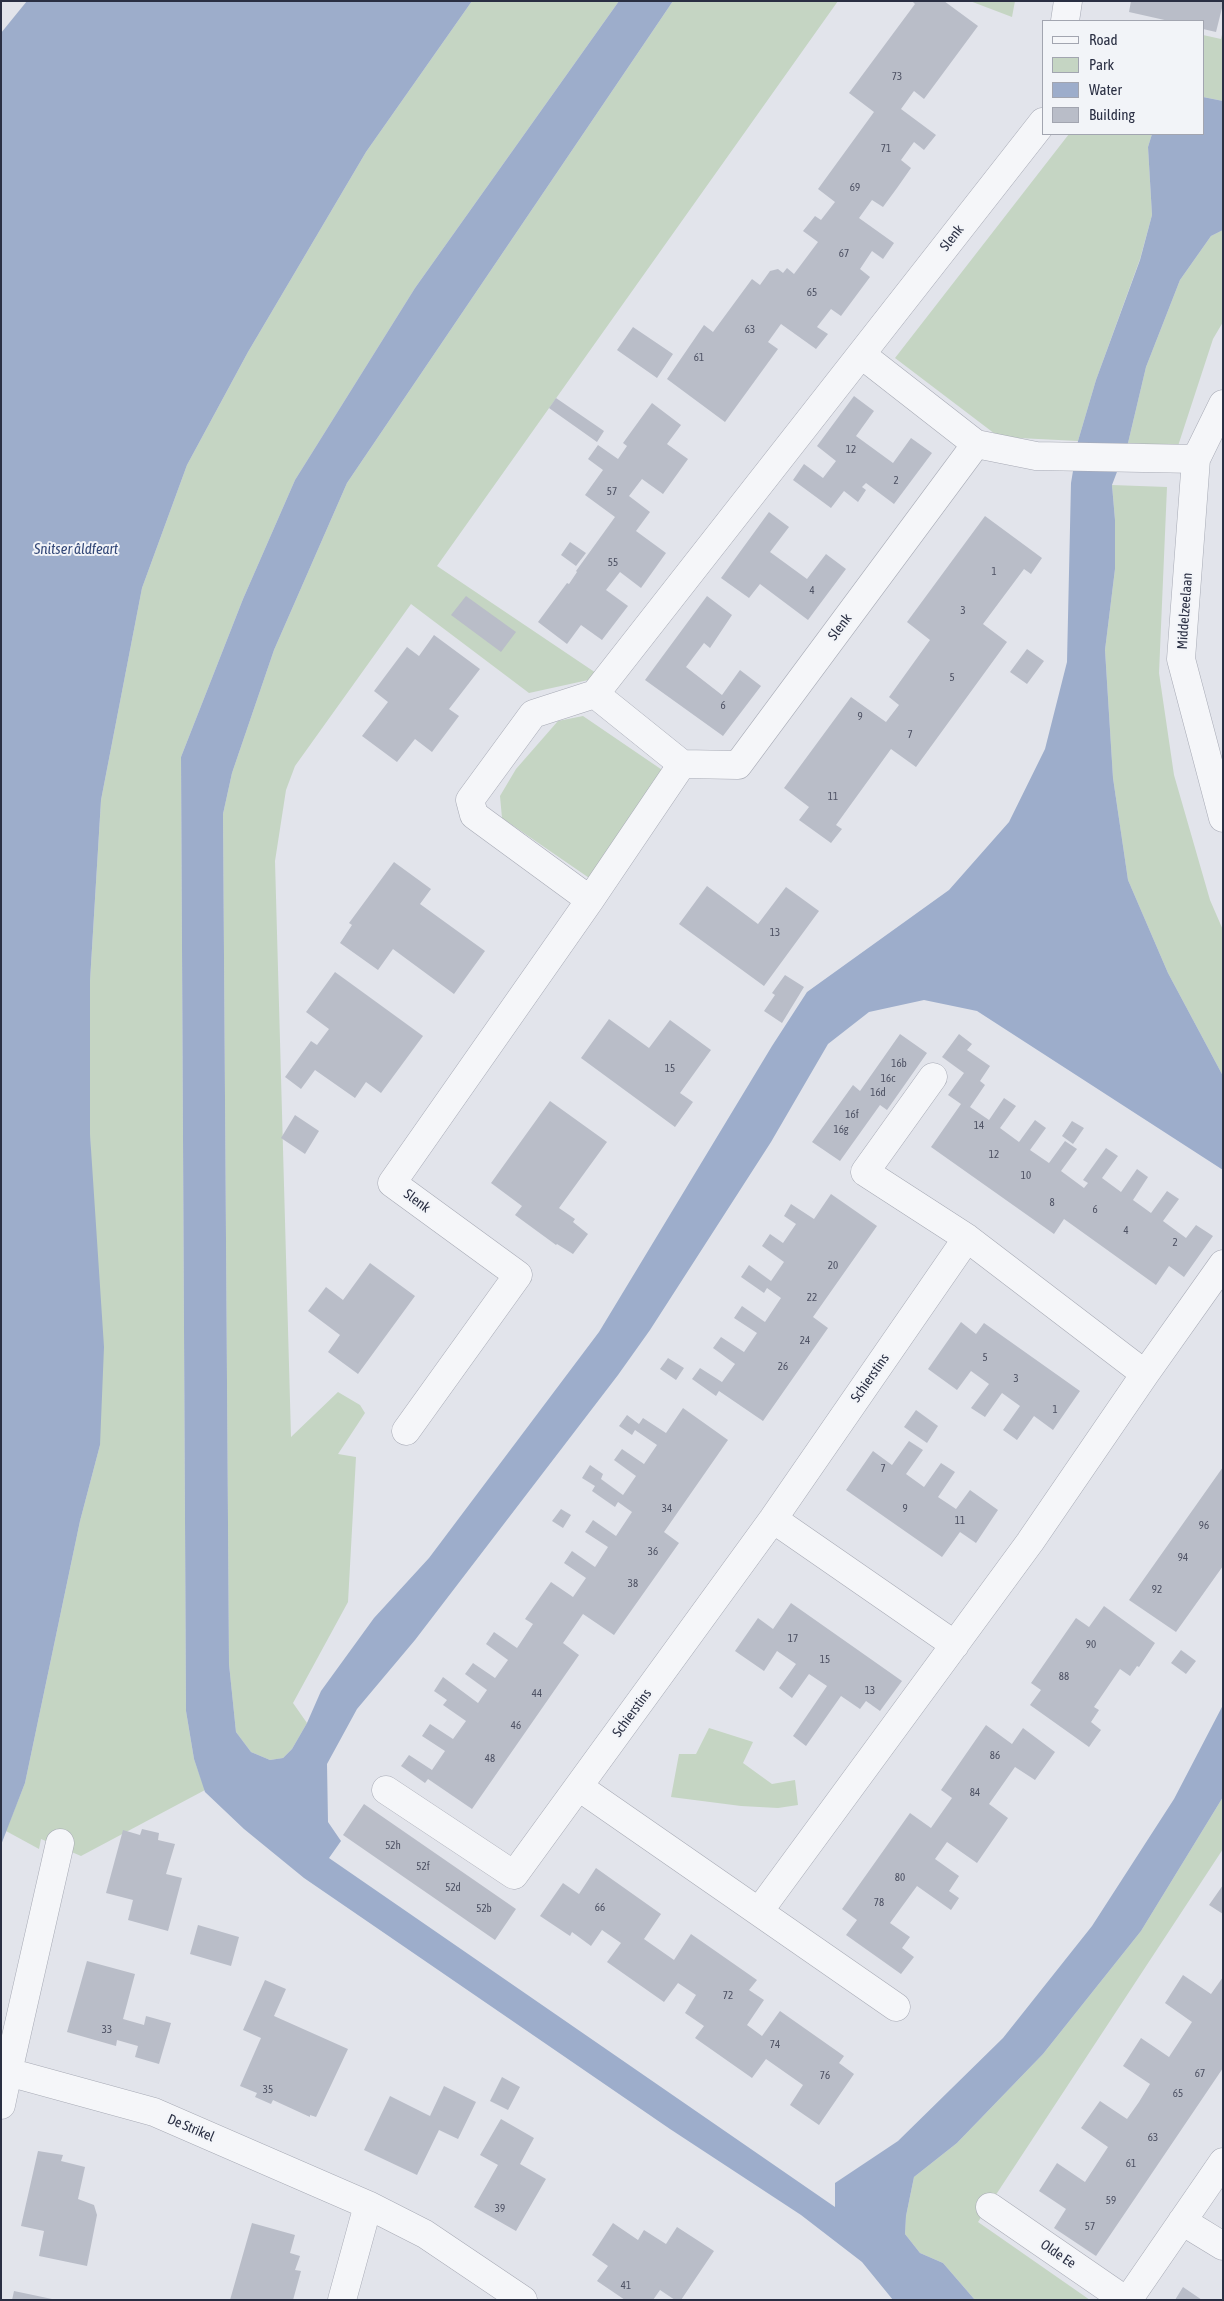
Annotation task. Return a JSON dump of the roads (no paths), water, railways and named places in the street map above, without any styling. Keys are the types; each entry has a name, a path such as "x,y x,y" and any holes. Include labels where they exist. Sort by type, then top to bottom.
{"street":[{"path":"1065,20 1068,1"},
{"name":"Slenk","path":"595,694 1042,123"},
{"path":"862,355 976,444 1036,456 1196,459"},
{"name":"Middelzeelaan","path":"1223,404 1196,459 1182,659 1223,818"},
{"name":"Slenk","path":"406,1432 518,1276 392,1183 590,900 682,764 738,765 976,444"},
{"path":"590,900 474,815 470,800 533,714 595,694 682,764"},
{"path":"932,1077 865,1172 966,1238 1145,1374"},
{"name":"Schierstins","path":"386,1790 514,1875 774,1519 966,1238"},
{"path":"760,1910 1030,1542 1223,1264"},
{"path":"774,1519 955,1644"},
{"path":"579,1787 760,1910 896,2007"},
{"path":"1,2105 60,1843"},
{"name":"De Strikel","path":"8,2072 154,2112 368,2205 425,2234 523,2300"},
{"name":"Olde Ee","path":"990,2208 1126,2300 1223,2162"},
{"path":"342,2300 368,2205"},
{"path":"1182,2221 1223,2246"}],"water":[{"name":"Snitser âldfeart","path":"27,1 472,1 366,152 248,352 187,465 142,588 101,800 90,981 90,1134 104,1347 100,1445 80,1521 25,1783 1,1845 1,33"},
{"path":"619,1 673,1 347,483 274,650 232,773 223,814 229,1664 236,1732 251,1752 270,1760 283,1758 292,1749 307,1723 321,1691 374,1618 429,1558 599,1332 772,1046 807,992 949,890 1009,822 1045,749 1067,662 1071,483 1078,441 1096,380 1140,260 1152,215 1148,147 1152,135 1204,135 1204,97 1223,101 1223,230 1211,236 1180,280 1146,367 1128,443 1112,485 1115,520 1115,569 1105,650 1113,778 1128,880 1168,973 1223,1076 1223,1170 977,1011 924,1000 869,1012 828,1044 771,1142 650,1330 618,1375 415,1640 357,1709 327,1764 328,1822 341,1841 329,1858 835,2207 835,2183 898,2141 1003,2038 1092,1926 1174,1799 1223,1705 1223,1797 1141,1931 1043,2054 957,2143 914,2177 906,2216 905,2234 920,2253 943,2263 975,2300 893,2300 862,2262 801,2215 670,2129 304,1878 244,1829 205,1792 194,1759 186,1711 181,757 243,599 295,480 415,288"}]}
